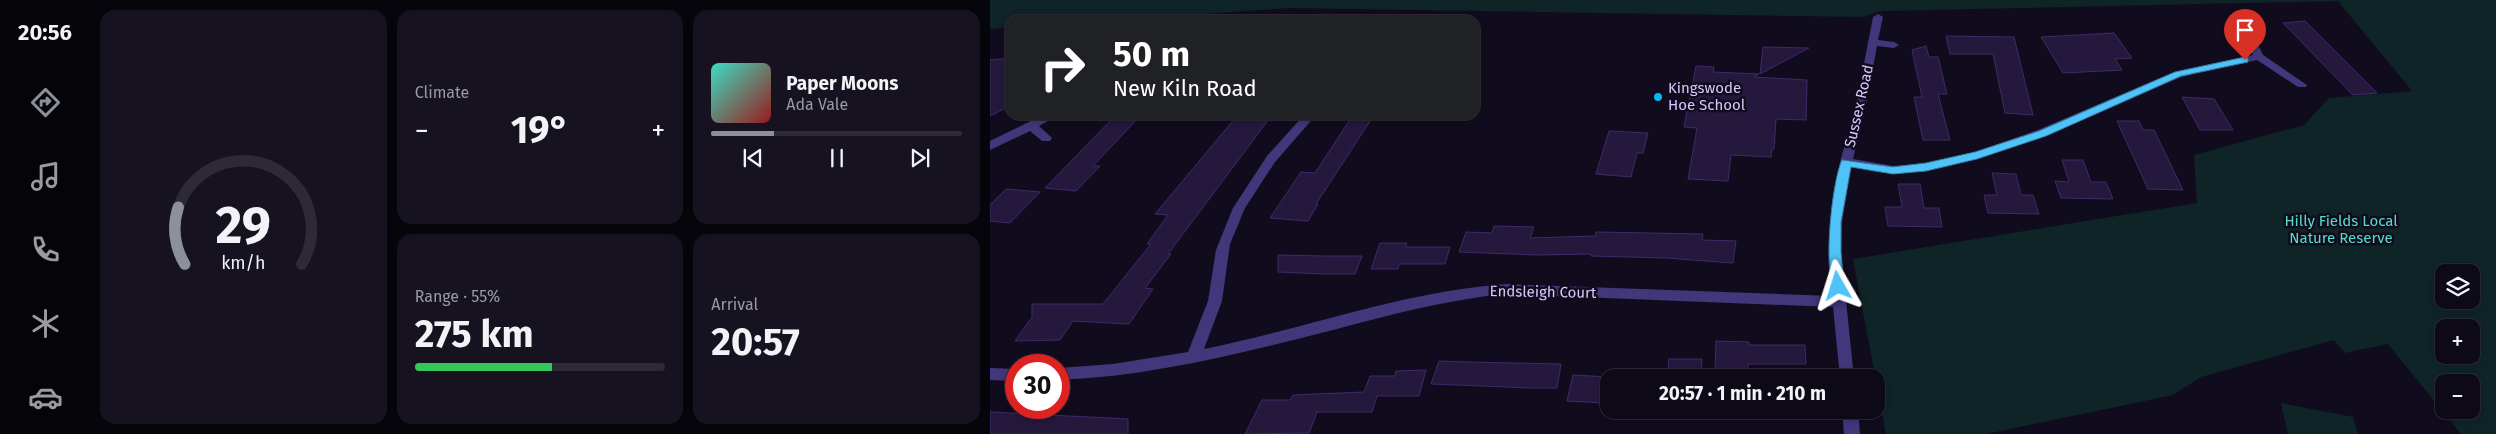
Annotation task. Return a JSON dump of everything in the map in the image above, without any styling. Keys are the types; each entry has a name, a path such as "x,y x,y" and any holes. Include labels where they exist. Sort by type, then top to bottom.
{"street":[{"name":"Sussex Road","path":"1846,369 1835,252 1836,222 1846,162 1874,43 1878,18"},
{"path":"2251,41 2259,57 2302,85"},
{"name":"Sussex Road","path":"1874,43 1894,44"},
{"path":"1846,162 1893,170 1926,167 1977,155 2042,134 2178,74 2259,57"},
{"path":"990,146 1042,120"},
{"path":"1193,358 1217,294 1223,246 1236,210 1255,179 1283,143 1305,120"},
{"path":"1031,126 1046,138"},
{"name":"Endsleigh Court","path":"1070,374 1106,372 1193,358 1480,291 1507,289 1840,302"},
{"path":"990,374 1005,375"},
{"path":"1851,419 1852,434"}],"green space":[{"name":"Hilly Fields Local Nature Reserve","path":"990,0 2496,0 2496,434 2461,434 2449,419 2480,419 2480,374 2435,374 2435,402 2388,344 2345,353 2334,340 2201,377 2173,395 1986,434 1886,434 1883,419 1885,419 1885,369 1874,369 1853,259 2197,203 2194,155 2304,125 2329,98 2412,91 2338,1 1881,11 1863,17 1290,8 1188,15 1005,15 1005,28 990,29"},
{"path":"2281,403 2353,417 2358,434 2288,434"}],"building":[{"path":"2305,21 2377,93 2353,95 2283,23"},
{"path":"2114,33 2132,58 2115,59 2122,70 2063,73 2041,37"},
{"path":"1946,36 2014,37 2033,115 2005,113 1993,54 1950,54"},
{"path":"1926,46 1929,57 1938,57 1947,94 1938,94 1950,140 1923,140 1914,97 1922,97 1912,50"},
{"path":"1763,47 1809,48 1760,74"},
{"path":"1005,58 1005,108 990,116 990,60"},
{"path":"1696,66 1714,67 1713,72 1759,74 1754,77 1807,80 1806,120 1776,119 1774,149 1772,149 1771,157 1731,155 1728,181 1688,179 1697,128 1684,127"},
{"path":"2182,97 2214,99 2233,130 2200,130"},
{"path":"1111,120 1136,120 1093,166 1100,166 1076,191 1045,188"},
{"path":"1233,120 1268,120 1168,254 1171,254 1145,288 1153,289 1129,324 1073,321 1060,340 1015,341 1032,317 1032,304 1103,304 1151,244 1147,244 1168,215 1155,214"},
{"path":"1350,120 1371,120 1316,204 1318,204 1308,221 1270,218 1301,172 1315,173"},
{"path":"2117,121 2139,121 2143,130 2154,130 2183,190 2148,189"},
{"path":"1609,131 1648,133 1643,153 1637,153 1631,177 1596,174"},
{"path":"2062,160 2083,160 2091,182 2106,182 2113,199 2061,198 2055,181 2069,182"},
{"path":"1992,173 2016,174 2021,195 2033,195 2039,214 1988,213 1984,195 1997,195"},
{"path":"1898,184 1920,184 1924,208 1939,208 1942,227 1888,226 1885,207 1902,207"},
{"path":"1006,189 1040,192 1010,223 990,221 990,205"},
{"path":"1494,226 1534,227 1530,238 1595,236 1596,232 1703,234 1702,240 1736,241 1733,263 1666,258 1591,256 1591,254 1537,255 1459,252 1466,232 1492,233"},
{"path":"1380,243 1407,243 1405,247 1450,247 1445,264 1399,264 1398,269 1371,269"},
{"path":"1278,255 1362,256 1355,274 1325,274 1278,272"},
{"path":"1716,341 1749,342 1749,345 1805,345 1806,364 1748,364 1748,369 1715,369"},
{"path":"1669,359 1702,359 1701,369 1668,369"},
{"path":"1439,361 1561,364 1557,388 1532,388 1431,384"},
{"path":"1426,370 1419,396 1377,396 1372,412 1317,412 1309,433 1245,434 1262,400 1290,400 1293,395 1364,392 1370,376 1395,376 1396,371"},
{"path":"1573,375 1600,376 1600,403 1567,401"},
{"path":"990,412 1005,413 1005,419 1070,419 1070,416 1128,419 1128,434 990,434"}],"place":[{"name":"Kingswode Hoe School","path":"1658,97"}],"route":[{"path":"1838,286 1835,252 1836,222 1846,162 1893,170 1926,167 1977,155 2042,134 2178,74 2245,60"}]}
